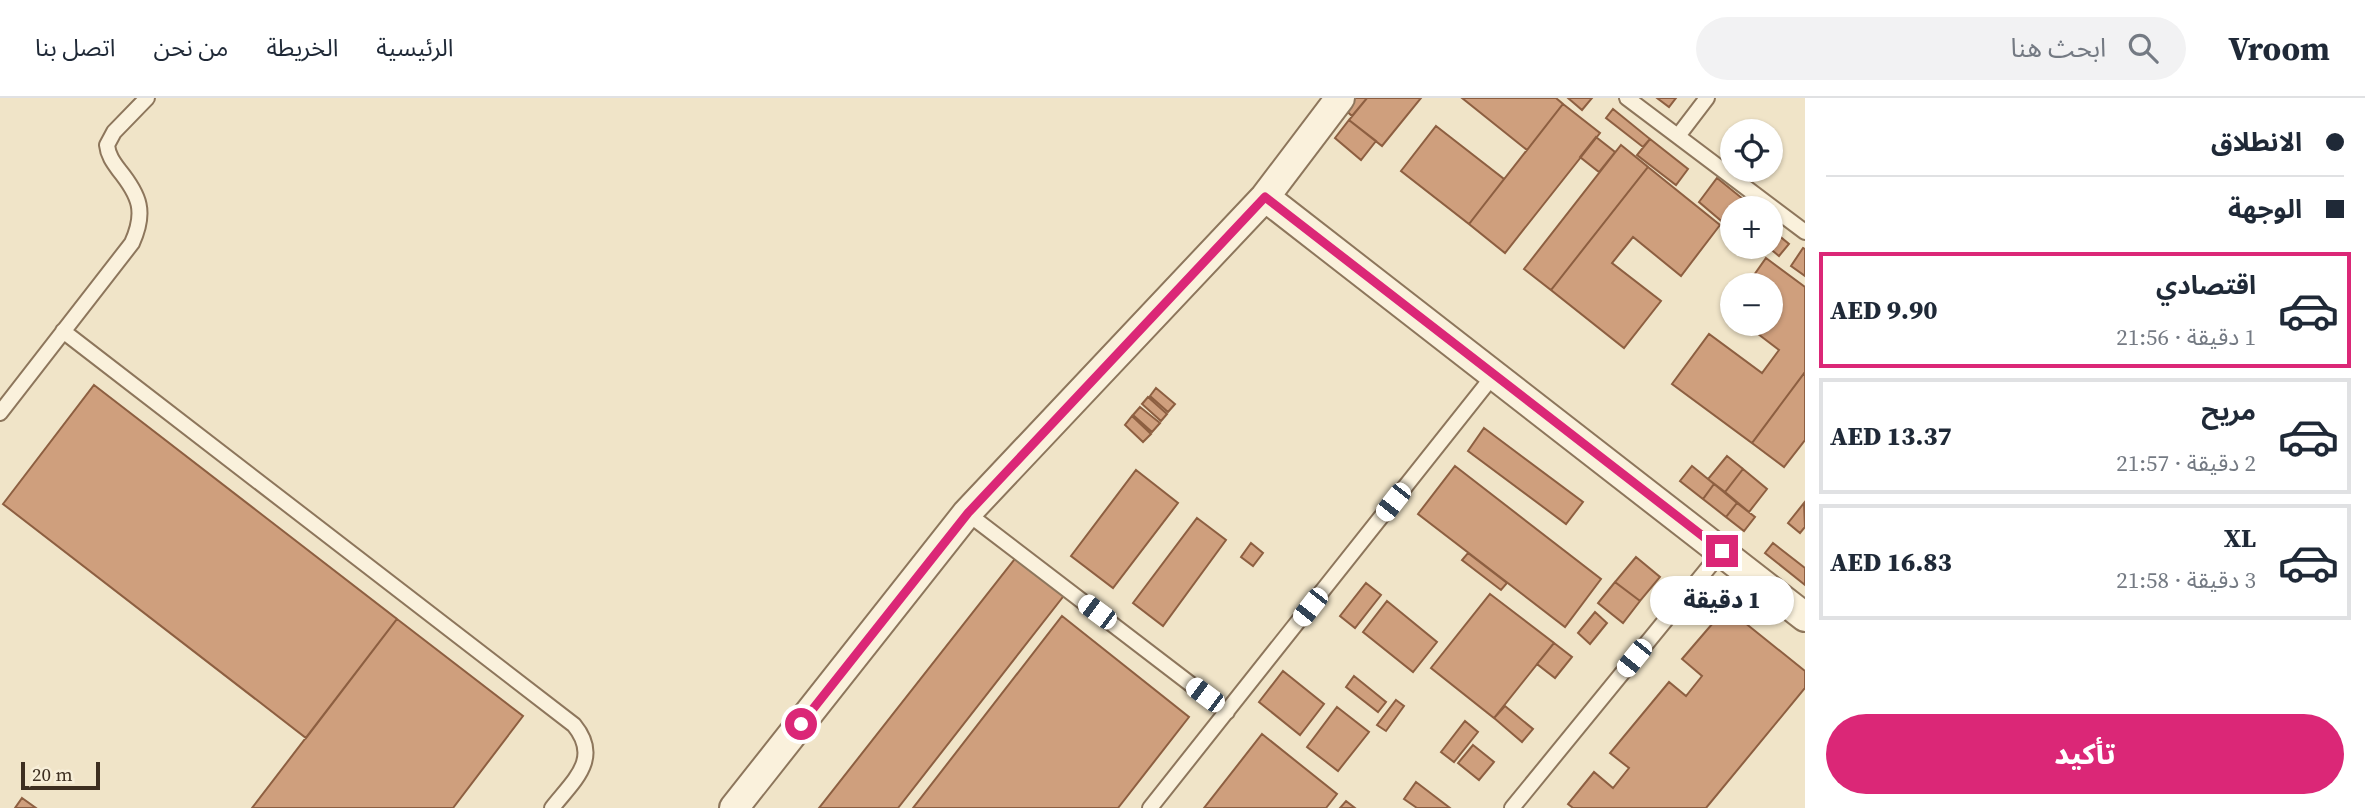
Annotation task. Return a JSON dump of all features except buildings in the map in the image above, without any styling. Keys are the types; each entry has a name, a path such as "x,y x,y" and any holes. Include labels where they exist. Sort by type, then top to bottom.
{"street":[{"path":"734,808 968,513 1265,197 1340,98"},
{"path":"1265,197 1805,617"}],"lane":[{"path":"0,413 132,243 138,229 139,200 132,186 111,159 107,145 114,132 147,98"},
{"path":"1627,98 1805,232"},
{"path":"1678,136 1707,98"},
{"path":"63,331 574,725 585,741 586,760 552,808"},
{"path":"1150,808 1493,376"},
{"path":"968,513 1227,712"},
{"path":"1512,808 1722,551"}],"route":[{"path":"801,724 968,513 1265,197 1722,551"}]}
